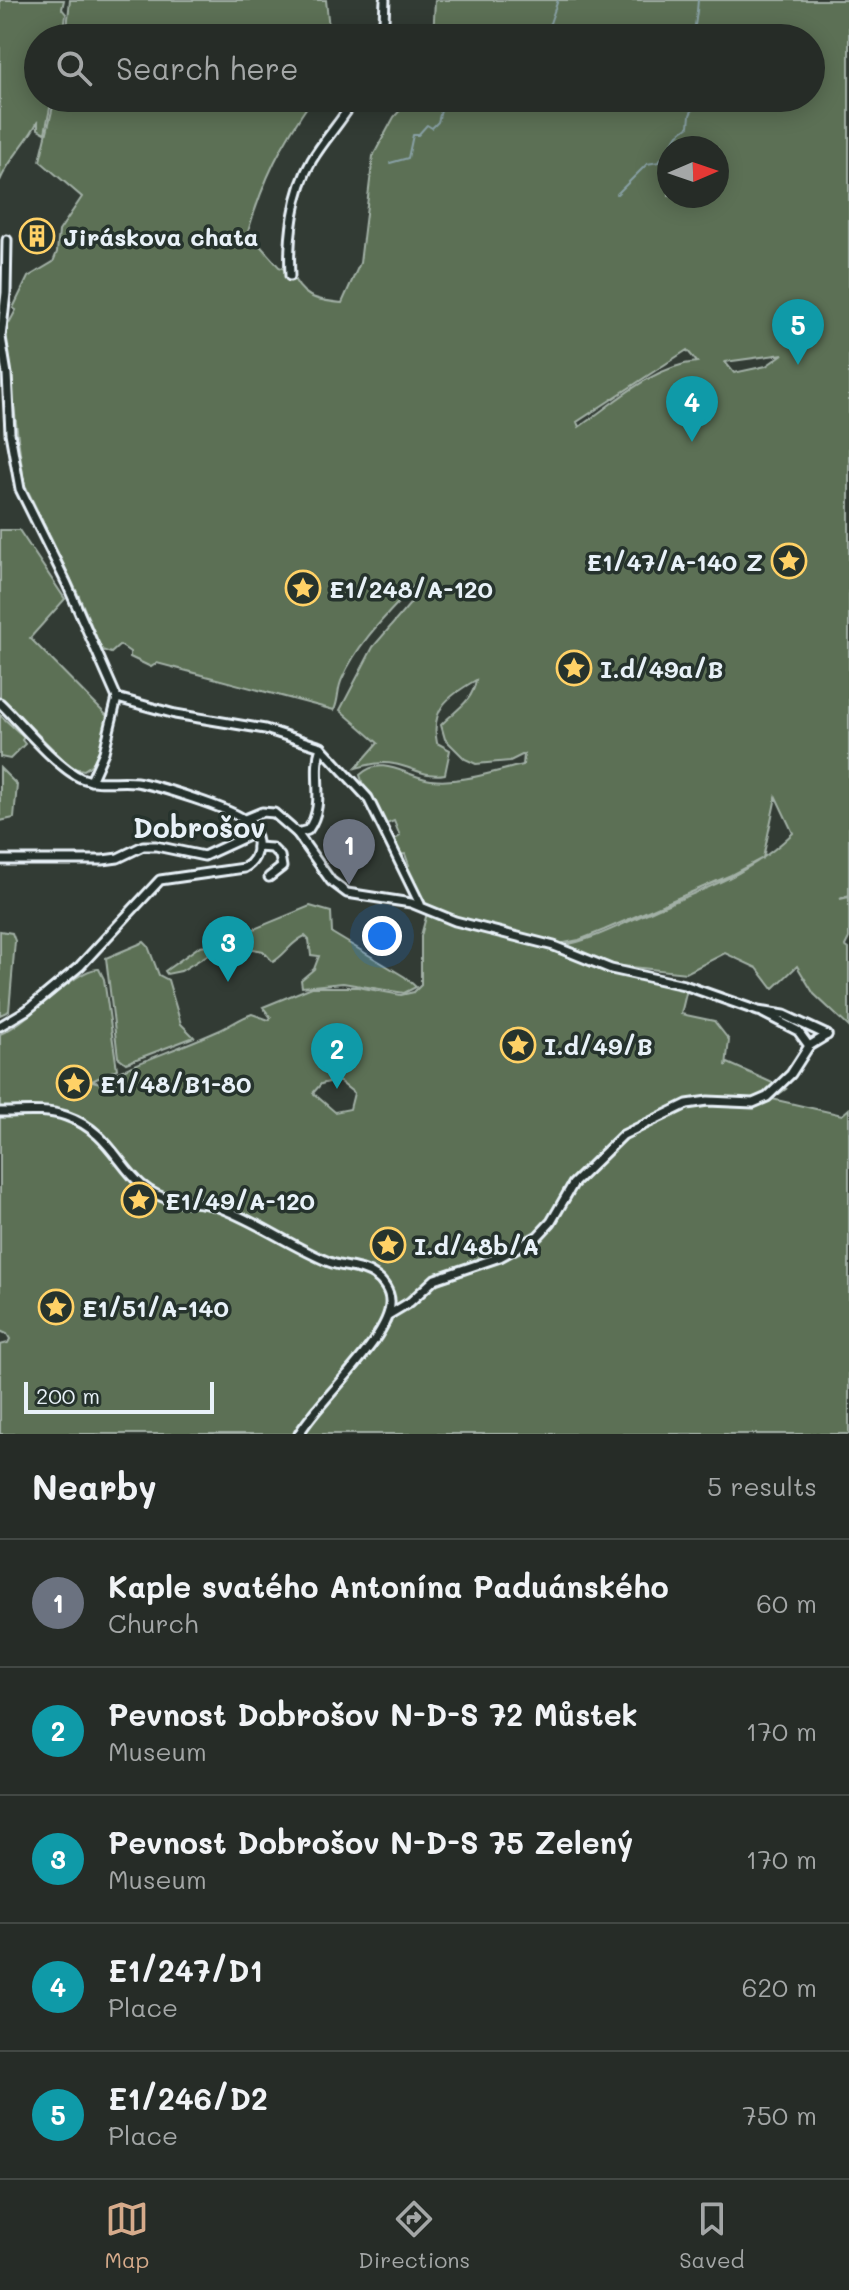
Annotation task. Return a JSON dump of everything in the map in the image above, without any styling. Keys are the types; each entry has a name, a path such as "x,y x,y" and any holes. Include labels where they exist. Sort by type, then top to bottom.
{"street":[{"path":"383,24 385,0"},
{"path":"290,276 293,225 301,186 315,156 347,112"},
{"path":"7,240 1,337 10,433 20,489 117,698 104,752 91,781"},
{"path":"117,698 175,714 265,729 321,747 368,798 421,906"},
{"path":"0,703 70,771 91,781 149,785 245,819 254,833 257,847 252,862 244,868 160,880 80,966 27,1010 0,1026"},
{"path":"306,845 308,830 318,807 317,771 321,747"},
{"path":"245,819 262,812 274,813 297,833 320,869 347,893 392,898 421,906 455,921 554,946 630,975 693,987 758,1011 798,1031 809,1046"},
{"path":"297,833 308,830"},
{"path":"0,860 103,860 118,858 143,846 204,856 254,833"},
{"path":"257,847 272,848 280,856 282,867 269,877"},
{"path":"390,1314 410,1302 435,1279 500,1257 538,1236 551,1222 573,1184 623,1135 687,1104 708,1101 753,1103 767,1097 784,1083 809,1046 827,1035 784,1015 758,1011"},
{"path":"0,1112 53,1113 84,1124 110,1146 138,1185 155,1196 212,1205 331,1263 364,1270 378,1277 389,1294 390,1314 377,1339 310,1416 299,1434"}],"green space":[{"path":"0,0 64,0 65,24 24,24 24,112 49,112 45,133 38,129 38,121 0,181"},
{"path":"70,0 326,0 329,24 67,24"},
{"path":"435,0 849,0 849,895 840,899 849,897 849,938 845,946 849,949 849,1027 814,994 797,966 773,989 757,968 725,953 686,973 614,965 559,946 607,932 727,879 761,859 604,930 559,944 456,918 422,903 404,868 409,865 405,854 397,855 391,842 400,836 394,821 384,825 366,794 360,775 377,766 395,768 431,780 454,780 523,765 524,754 510,761 476,764 465,759 445,739 441,725 467,700 476,680 443,705 436,721 437,743 450,750 445,774 425,773 389,763 356,768 378,743 340,710 373,647 415,598 413,587 356,653 340,683 334,710 157,663 151,667 130,657 130,652 120,645 111,653 102,650 24,483 5,339 16,310 13,308 28,277 53,262 59,231 82,197 40,161 52,112 304,112 274,162 248,232 279,267 290,271 304,292 324,301 342,303 360,263 373,156 398,112 825,112 825,24 434,24","holes":["687,350 697,362 665,370 650,378 579,427 577,422","783,354 766,366 734,373 725,362","776,797 793,833 763,858"]},
{"path":"0,530 19,530 65,599 30,638 107,716 102,746 95,760 84,770 72,768 0,697"},
{"path":"0,715 24,737 22,740 25,744 10,759 0,757"},
{"path":"0,768 17,785 14,818 0,821"},
{"path":"310,906 331,912 332,933 405,977 416,987 404,993 343,983 302,987 301,980 314,969 319,956 311,955 309,940 305,936 273,962 263,951 248,948 230,961 209,954 181,971 167,974 165,971 200,946 220,943"},
{"path":"427,913 550,948 628,977 687,989 681,1014 714,1021 729,1040 726,1066 728,1063 786,1089 772,1099 842,1115 849,1109 849,1434 303,1434 391,1323 394,1309 388,1283 367,1267 317,1253 227,1206 169,1196 150,1189 107,1138 81,1119 51,1111 0,1108 0,1034 89,971 99,969 104,979 117,1069 92,1081 112,1086 105,1078 252,1014 269,1020 271,1018 263,1007 312,987 358,987 401,995 414,992 421,985 421,936","holes":["340,1082 354,1093 350,1109 335,1112 313,1093 321,1084"]},
{"path":"0,931 12,933 15,941 9,1011 0,1015"},
{"path":"144,942 159,975 168,980 181,1024 194,1037 126,1063 118,1057 106,958"},
{"path":"0,1116 42,1116 66,1120 97,1140 129,1178 154,1198 225,1213 314,1260 364,1274 377,1282 386,1301 384,1315 376,1331 295,1434 0,1434 0,1345 8,1343 10,1339 0,1331"}],"waterway":[{"path":"550,24 558,0"},
{"path":"695,24 698,0"},
{"path":"390,163 408,158 413,135 418,135 427,125 432,128 438,122 441,112"},
{"path":"617,194 647,164 659,162 678,134 689,126 691,112"}],"place":[{"name":"Jiráskova chata","path":"37,236"},
{"name":"E1/246/D2","path":"798,365"},
{"name":"E1/247/D1","path":"692,442"},
{"name":"E1/47/A-140 Z","path":"789,561"},
{"name":"E1/248/A-120","path":"303,588"},
{"name":"I.d/49a/B","path":"574,668"},
{"name":"Kaple svatého Antonína Paduánského","path":"349,885"},
{"name":"Pevnost Dobrošov N-D-S 75 Zelený","path":"228,982"},
{"name":"I.d/49/B","path":"518,1045"},
{"name":"E1/48/B1-80","path":"74,1083"},
{"name":"Pevnost Dobrošov N-D-S 72 Můstek","path":"337,1089"},
{"name":"E1/49/A-120","path":"139,1200"},
{"name":"I.d/48b/A","path":"388,1245"},
{"name":"E1/51/A-140","path":"56,1307"}],"district":[{"name":"Dobrošov","path":"199,827"}]}
